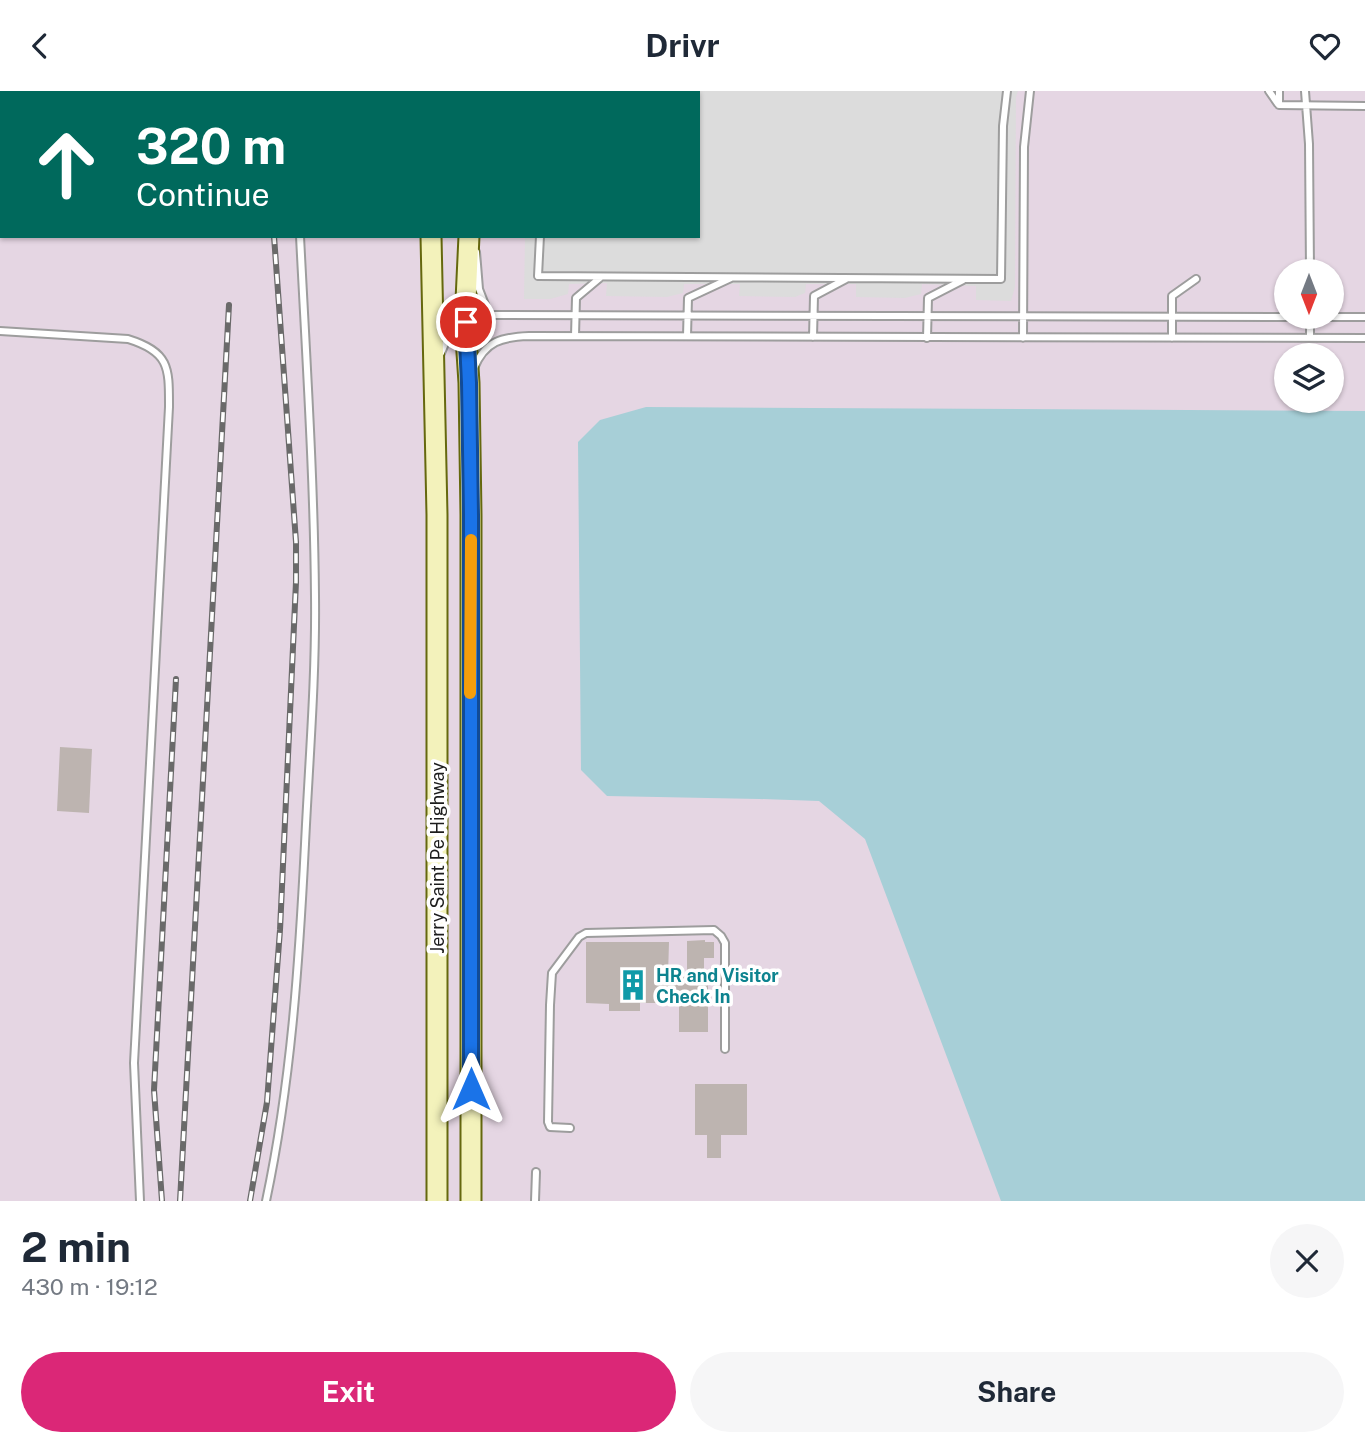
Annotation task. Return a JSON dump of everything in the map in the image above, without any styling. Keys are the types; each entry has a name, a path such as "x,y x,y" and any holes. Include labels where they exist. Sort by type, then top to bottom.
{"main road":[{"name":"Jerry Saint Pe Highway","path":"431,238 437,515 437,1201"},
{"name":"Jerry Saint Pe Highway","path":"469,238 466,322 471,515 471,1201"},
{"path":"437,515 471,515"}],"lane":[{"path":"540,238 538,276 1000,279 1003,126 1007,91"},
{"path":"1023,338 1024,147 1030,91"},
{"path":"1269,91 1279,105"},
{"path":"1279,91 1279,105"},
{"path":"1305,91 1309,144 1310,259"},
{"path":"1279,105 1365,106"},
{"path":"266,1201 286,1095 292,1040 302,918 313,666 314,500 300,238"},
{"path":"470,238 478,255 479,289 489,315"},
{"path":"575,336 576,298 601,277"},
{"path":"687,337 688,298 733,277"},
{"path":"813,337 814,296 848,278"},
{"path":"927,338 928,298 964,279"},
{"path":"1172,338 1172,296 1196,279"},
{"path":"434,386 442,351 452,333 474,318 489,315 1274,317"},
{"path":"1344,317 1365,317"},
{"path":"1310,329 1310,338"},
{"path":"0,331 128,339 155,351 165,365 169,379 134,1063 140,1201"},
{"path":"469,383 484,349 500,340 529,336 1365,338"},
{"path":"570,1128 550,1127 548,1122 552,973 579,937 586,933 714,930 724,943 725,1049"},
{"path":"536,1172 536,1201"}],"shaded area":[{"path":"700,91 1365,91 1365,1201 0,1201 0,238 700,238"},
{"path":"700,91 1018,91 1015,287 1011,301 976,300 976,286 922,284 921,294 905,298 856,297 856,284 806,284 805,293 795,297 739,296 740,284 684,284 683,293 667,297 606,296 607,283 569,284 568,294 550,299 524,299 525,238 700,238"}],"water":[{"path":"646,407 1274,410 1274,413 1365,411 1365,1201 1001,1201 865,839 819,801 607,796 581,770 578,442 600,420"}],"building":[{"path":"60,747 92,749 89,813 57,811"},
{"name":"HR and Visitor Check In","path":"687,941 714,942 714,958 704,958 704,976 708,976 708,1032 679,1032 679,1003 640,1003 640,1011 609,1011 609,1004 586,1003 586,942 669,942 668,976 687,977"},
{"path":"695,1084 747,1084 747,1135 721,1135 721,1158 707,1158 707,1135 695,1135"}],"railway":[{"path":"250,1201 267,1102 280,930 296,582 296,542 274,238"},
{"path":"180,1201 229,305"},
{"path":"162,1201 154,1090 176,679"}],"slow traffic":[{"path":"470,693 471,540"}],"place":[{"name":"HR and Visitor Check In","path":"633,985"}],"route":[{"path":"466,322 471,515 471,1089"}]}
